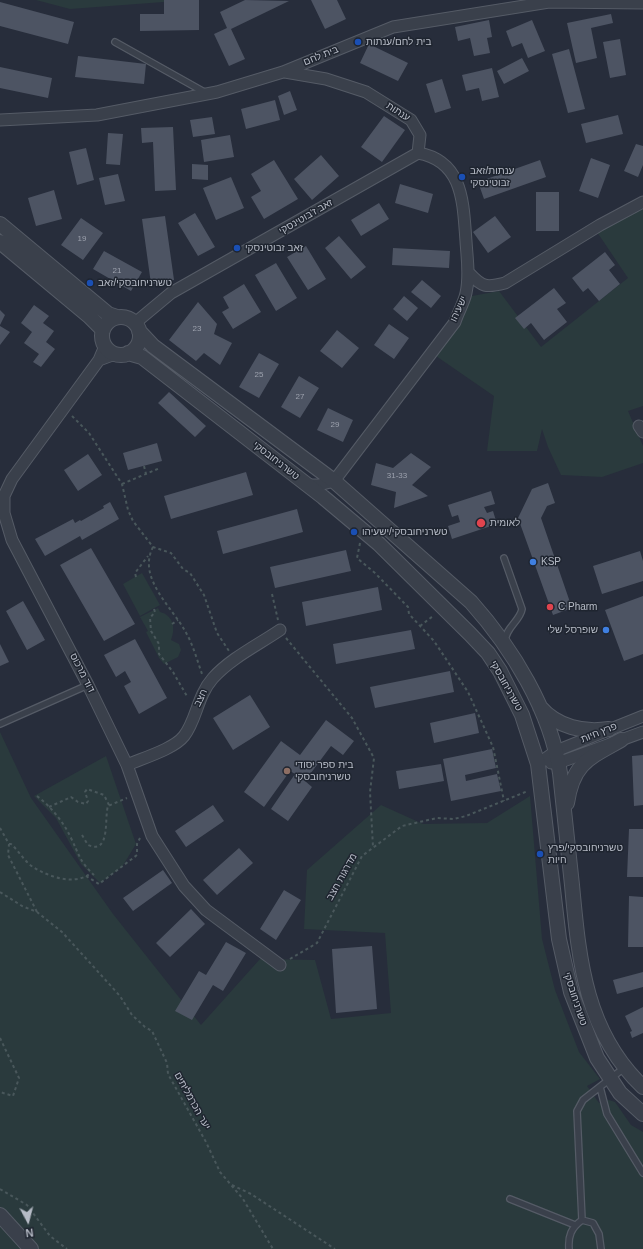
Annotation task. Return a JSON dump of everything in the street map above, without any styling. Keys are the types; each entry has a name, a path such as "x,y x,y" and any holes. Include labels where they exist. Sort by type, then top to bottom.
{"street":[{"name":"בית לחם","path":"0,120 65,118 97,115 208,94 283,72 393,27 549,2 643,3"},
{"name":"ענתות","path":"283,72 326,79 366,92 411,120 420,135 418,153"},
{"path":"418,153 432,156 449,169 462,193 468,273 479,284 485,286 490,287 504,284 600,225 643,202"},
{"name":"זאב ז'בוטינסקי","path":"137,327 171,293 418,153"},
{"path":"0,224 108,314 130,319 137,327 139,342 133,351 116,351 102,341 102,330 108,322 117,317"},
{"path":"0,242 89,316 102,330"},
{"name":"ישעיהו","path":"334,481 441,337 455,322 466,294 468,273"},
{"name":"טשרניחובסקי","path":"137,327 153,346 334,481 471,602 490,623 505,643 538,705 557,757 583,975 600,1025 625,1068 643,1087"},
{"name":"טשרניחובסקי","path":"116,351 142,357 307,485 363,531 444,608 488,653 500,671 522,715 538,764 553,896 564,966 571,992 605,1083 620,1093 643,1114"},
{"name":"דוד מרכוס","path":"116,351 99,360 12,479 4,496 4,513 12,540 88,685 127,765 151,833 184,886 206,910 280,965"},
{"path":"307,485 318,486 334,481"},
{"name":"חצב","path":"127,765 173,745 181,739 188,728 206,687 214,677 235,660 280,630"},
{"path":"538,705 550,716 571,727 590,730 609,729"},
{"name":"פרץ חיות","path":"557,757 609,729 643,716"},
{"name":"פרץ חיות","path":"557,757 621,740 643,732"},
{"path":"565,817 571,783 578,769 594,756 621,740"},
{"path":"538,764 557,757"},
{"path":"0,1215 31,1249"}],"lane":[{"path":"115,42 208,94"},
{"path":"504,558 522,608 520,615 506,632 505,643"},
{"path":"0,724 88,685"},
{"path":"582,1220 577,1123 578,1111 583,1100 625,1068"},
{"path":"605,1083 607,1114 643,1173"},
{"path":"510,1200 575,1225"},
{"path":"569,1249 568,1237 575,1225 582,1220"},
{"path":"582,1220 593,1223 599,1234 601,1249"}],"path":[{"path":"64,408 89,433 122,484 130,516 153,547 171,553 183,569 190,573 204,595 217,633 235,660"},
{"path":"144,466 146,474"},
{"path":"122,484 160,468"},
{"path":"363,531 357,558 375,573 408,607 409,614 434,641 468,692 493,747 504,801"},
{"path":"136,577 138,570 153,547"},
{"path":"148,555 150,572 154,584 165,604 178,620 190,642 206,687"},
{"path":"272,594 280,630 352,718 374,758 370,792 373,847"},
{"path":"420,626 444,608"},
{"path":"154,609 155,612 150,618 150,627 152,634 159,644 159,654 177,679 195,710"},
{"path":"172,624 178,620"},
{"path":"49,807 71,797 78,802 86,804 88,801 85,792 87,789 104,795 110,805"},
{"name":"מדרגות חצב","path":"280,965 316,943 362,856 402,826 437,818 460,818 526,792"},
{"path":"82,836 86,842 92,846 97,847 103,843 105,839 107,809 110,805 137,794"},
{"path":"0,828 9,844 11,844 33,867 50,875 66,880 75,880 92,874 78,856 65,827 49,807 37,796"},
{"path":"86,876 99,884 137,855 137,844 139,839 151,833"},
{"path":"9,844 8,855 38,912"},
{"name":"יער הכרמליתים","path":"0,892 22,906 38,912 62,932 120,996 132,1015 145,1027 152,1031 167,1063 168,1074 206,1142 220,1172 243,1199 273,1249"},
{"path":"0,1038 19,1078 13,1096 0,1092"},
{"path":"231,1184 251,1194 335,1249"},
{"path":"0,1189 27,1205 50,1236 67,1249"}],"shaded area":[{"path":"36,0 190,0 70,9"},
{"path":"643,209 643,406 628,411 643,446 643,463 602,477 561,475 548,447 542,429 537,451 487,451 494,396 436,356 467,308 472,296 499,291 541,347 628,278 597,232"},
{"path":"142,573 160,605 140,616 123,584"},
{"path":"158,608 160,612 171,619 173,631 171,640 179,644 181,650 178,657 164,664 159,658 146,632 148,631 140,617"},
{"path":"0,732 31,798 113,914 201,1025 260,959 315,960 331,1019 391,1013 385,933 304,929 307,870 381,805 423,824 487,823 530,796 542,939 555,990 579,1052 600,1079 587,1086 599,1103 609,1100 615,1102 631,1125 643,1132 643,1249 0,1249"},
{"path":"106,756 136,844 122,867 100,883 81,864 56,818 34,796"}],"building":[{"path":"164,0 199,0 199,30 140,31 140,14 164,14"},
{"path":"245,0 289,1 231,29 245,59 229,66 214,34 227,28 220,12"},
{"path":"311,0 337,0 346,19 325,29"},
{"path":"0,2 74,22 68,44 0,26"},
{"path":"611,14 613,23 591,28 597,58 576,63 567,23"},
{"path":"489,20 492,37 487,38 490,53 474,56 470,38 458,41 455,27"},
{"path":"532,20 545,51 528,58 522,43 512,47 506,31"},
{"path":"620,39 626,75 610,78 603,42"},
{"path":"369,44 408,63 398,81 360,63"},
{"path":"569,49 585,109 568,113 552,54"},
{"path":"78,56 146,64 144,84 75,77"},
{"path":"522,58 529,71 504,84 497,71"},
{"path":"0,67 52,78 48,98 0,88"},
{"path":"492,68 499,97 482,101 479,88 466,91 462,75"},
{"path":"442,79 451,108 435,113 426,84"},
{"path":"290,91 297,110 284,115 278,96"},
{"path":"275,100 280,120 246,129 241,109"},
{"path":"618,115 623,134 586,143 581,124"},
{"path":"384,116 405,130 382,162 361,147"},
{"path":"212,117 215,134 193,137 190,120"},
{"path":"173,127 176,190 155,191 153,142 142,143 141,128"},
{"path":"108,133 123,134 120,165 106,164"},
{"path":"230,135 234,157 204,162 201,140"},
{"path":"636,144 643,146 643,165 638,177 624,171"},
{"path":"86,148 94,180 77,185 69,152"},
{"path":"321,155 339,176 312,200 294,179"},
{"path":"591,158 610,165 598,198 579,191"},
{"path":"274,160 298,199 264,219 251,197 261,191 251,174"},
{"path":"540,160 546,177 484,199 478,182"},
{"path":"192,164 208,165 208,180 192,179"},
{"path":"118,174 125,201 105,205 99,178"},
{"path":"231,177 244,208 216,220 203,188"},
{"path":"400,184 433,194 428,213 395,203"},
{"path":"54,190 62,219 36,226 28,198"},
{"path":"536,192 559,192 559,231 536,231"},
{"path":"379,203 389,219 361,236 351,220"},
{"path":"195,213 215,247 198,256 178,223"},
{"path":"165,216 174,280 151,284 142,219"},
{"path":"495,216 511,237 488,253 473,232"},
{"path":"81,218 103,233 83,260 61,245"},
{"path":"339,236 366,267 351,279 325,248"},
{"path":"306,246 326,279 308,290 287,257"},
{"path":"393,248 450,251 449,268 392,265"},
{"path":"104,251 142,272 131,291 93,269"},
{"path":"605,252 615,265 609,270 620,284 599,301 588,288 583,292 572,278"},
{"path":"276,263 297,298 276,311 255,275"},
{"path":"422,280 441,296 431,308 411,292"},
{"path":"244,284 261,312 233,329 222,312 229,308 223,297"},
{"path":"554,288 566,303 557,309 567,322 544,340 531,323 524,329 515,318"},
{"path":"404,296 418,308 407,321 393,309"},
{"path":"198,302 217,324 214,334 232,343 220,365 204,353 196,361 169,340"},
{"path":"34,305 49,316 43,323 54,331 46,342 55,349 41,367 33,362 39,354 24,343 32,332 21,323"},
{"path":"0,310 5,315 0,325"},
{"path":"389,324 409,338 394,359 374,345"},
{"path":"0,326 10,332 0,345"},
{"path":"337,330 359,348 342,368 320,351"},
{"path":"259,353 279,364 259,398 239,387"},
{"path":"299,376 319,388 300,418 281,407"},
{"path":"169,392 206,426 195,437 158,403"},
{"path":"328,408 353,420 343,442 317,430"},
{"path":"157,443 162,461 128,470 123,453"},
{"path":"411,453 431,467 412,485 428,496 394,508 396,492 371,485 376,463 393,468"},
{"path":"88,454 102,475 78,491 64,470"},
{"path":"246,472 253,495 171,519 164,496"},
{"path":"548,483 555,503 547,506 541,518 572,608 553,615 518,518 532,489"},
{"path":"491,491 495,504 484,507 487,513 493,511 497,524 452,539 448,526 460,522 458,515 452,517 448,505"},
{"path":"110,502 119,519 82,540 80,536 45,556 35,539 73,519 75,523 80,520 81,521 104,508 103,506"},
{"path":"297,509 303,532 223,554 217,531"},
{"path":"91,548 135,624 104,641 60,565"},
{"path":"346,550 351,571 275,588 270,567"},
{"path":"640,551 643,561 643,581 602,594 593,566"},
{"path":"378,587 382,610 306,626 302,602"},
{"path":"643,596 643,654 624,661 605,610"},
{"path":"23,601 45,640 27,650 6,611"},
{"path":"411,630 415,649 336,664 333,644"},
{"path":"135,639 167,698 139,714 124,686 131,682 125,671 116,677 104,655"},
{"path":"0,644 9,662 0,666"},
{"path":"450,671 454,692 375,708 370,687"},
{"path":"250,695 270,727 233,750 213,718"},
{"path":"475,713 479,733 434,743 430,723"},
{"name":"בית ספר יסודי טשרניחובסקי","path":"326,720 354,741 343,755 331,746 305,781 312,787 288,821 271,809 295,774 290,771 264,807 244,792 281,741 300,755"},
{"path":"492,749 496,768 465,775 466,781 497,774 501,791 451,801 443,759"},
{"path":"643,755 643,805 634,806 632,756"},
{"path":"441,764 444,781 399,789 396,771"},
{"path":"213,805 224,821 186,847 175,831"},
{"path":"629,829 643,829 643,877 627,877"},
{"path":"239,848 253,863 217,895 203,880"},
{"path":"163,870 172,883 133,911 123,898"},
{"path":"284,890 301,900 276,940 260,929"},
{"path":"629,896 643,897 643,947 628,947"},
{"path":"191,909 205,924 170,957 156,943"},
{"path":"226,942 246,953 223,991 213,985 192,1020 175,1011 199,971 206,975"},
{"path":"372,946 377,1009 336,1013 332,949"},
{"path":"643,972 643,987 617,994 613,980"},
{"path":"643,1007 643,1033 632,1038 630,1032 632,1031 625,1016"}],"place":[{"name":"בית לחם/ענתות","path":"358,42"},
{"name":"ענתות/זאב זבוטינסקי","path":"462,177"},
{"name":"זאב זבוטינסקי","path":"237,248"},
{"name":"טשרניחובסקי/זאב","path":"90,283"},
{"name":"לאומית","path":"481,523"},
{"name":"טשרניחובסקי/ישעיהו","path":"354,532"},
{"name":"KSP","path":"533,562"},
{"name":"C Pharm","path":"550,607"},
{"name":"שופרסל שלי","path":"606,630"},
{"name":"בית ספר יסודי טשרניחובסקי","path":"287,771"},
{"name":"טשרניחובסקי/פרץ חיות","path":"540,854"}]}
